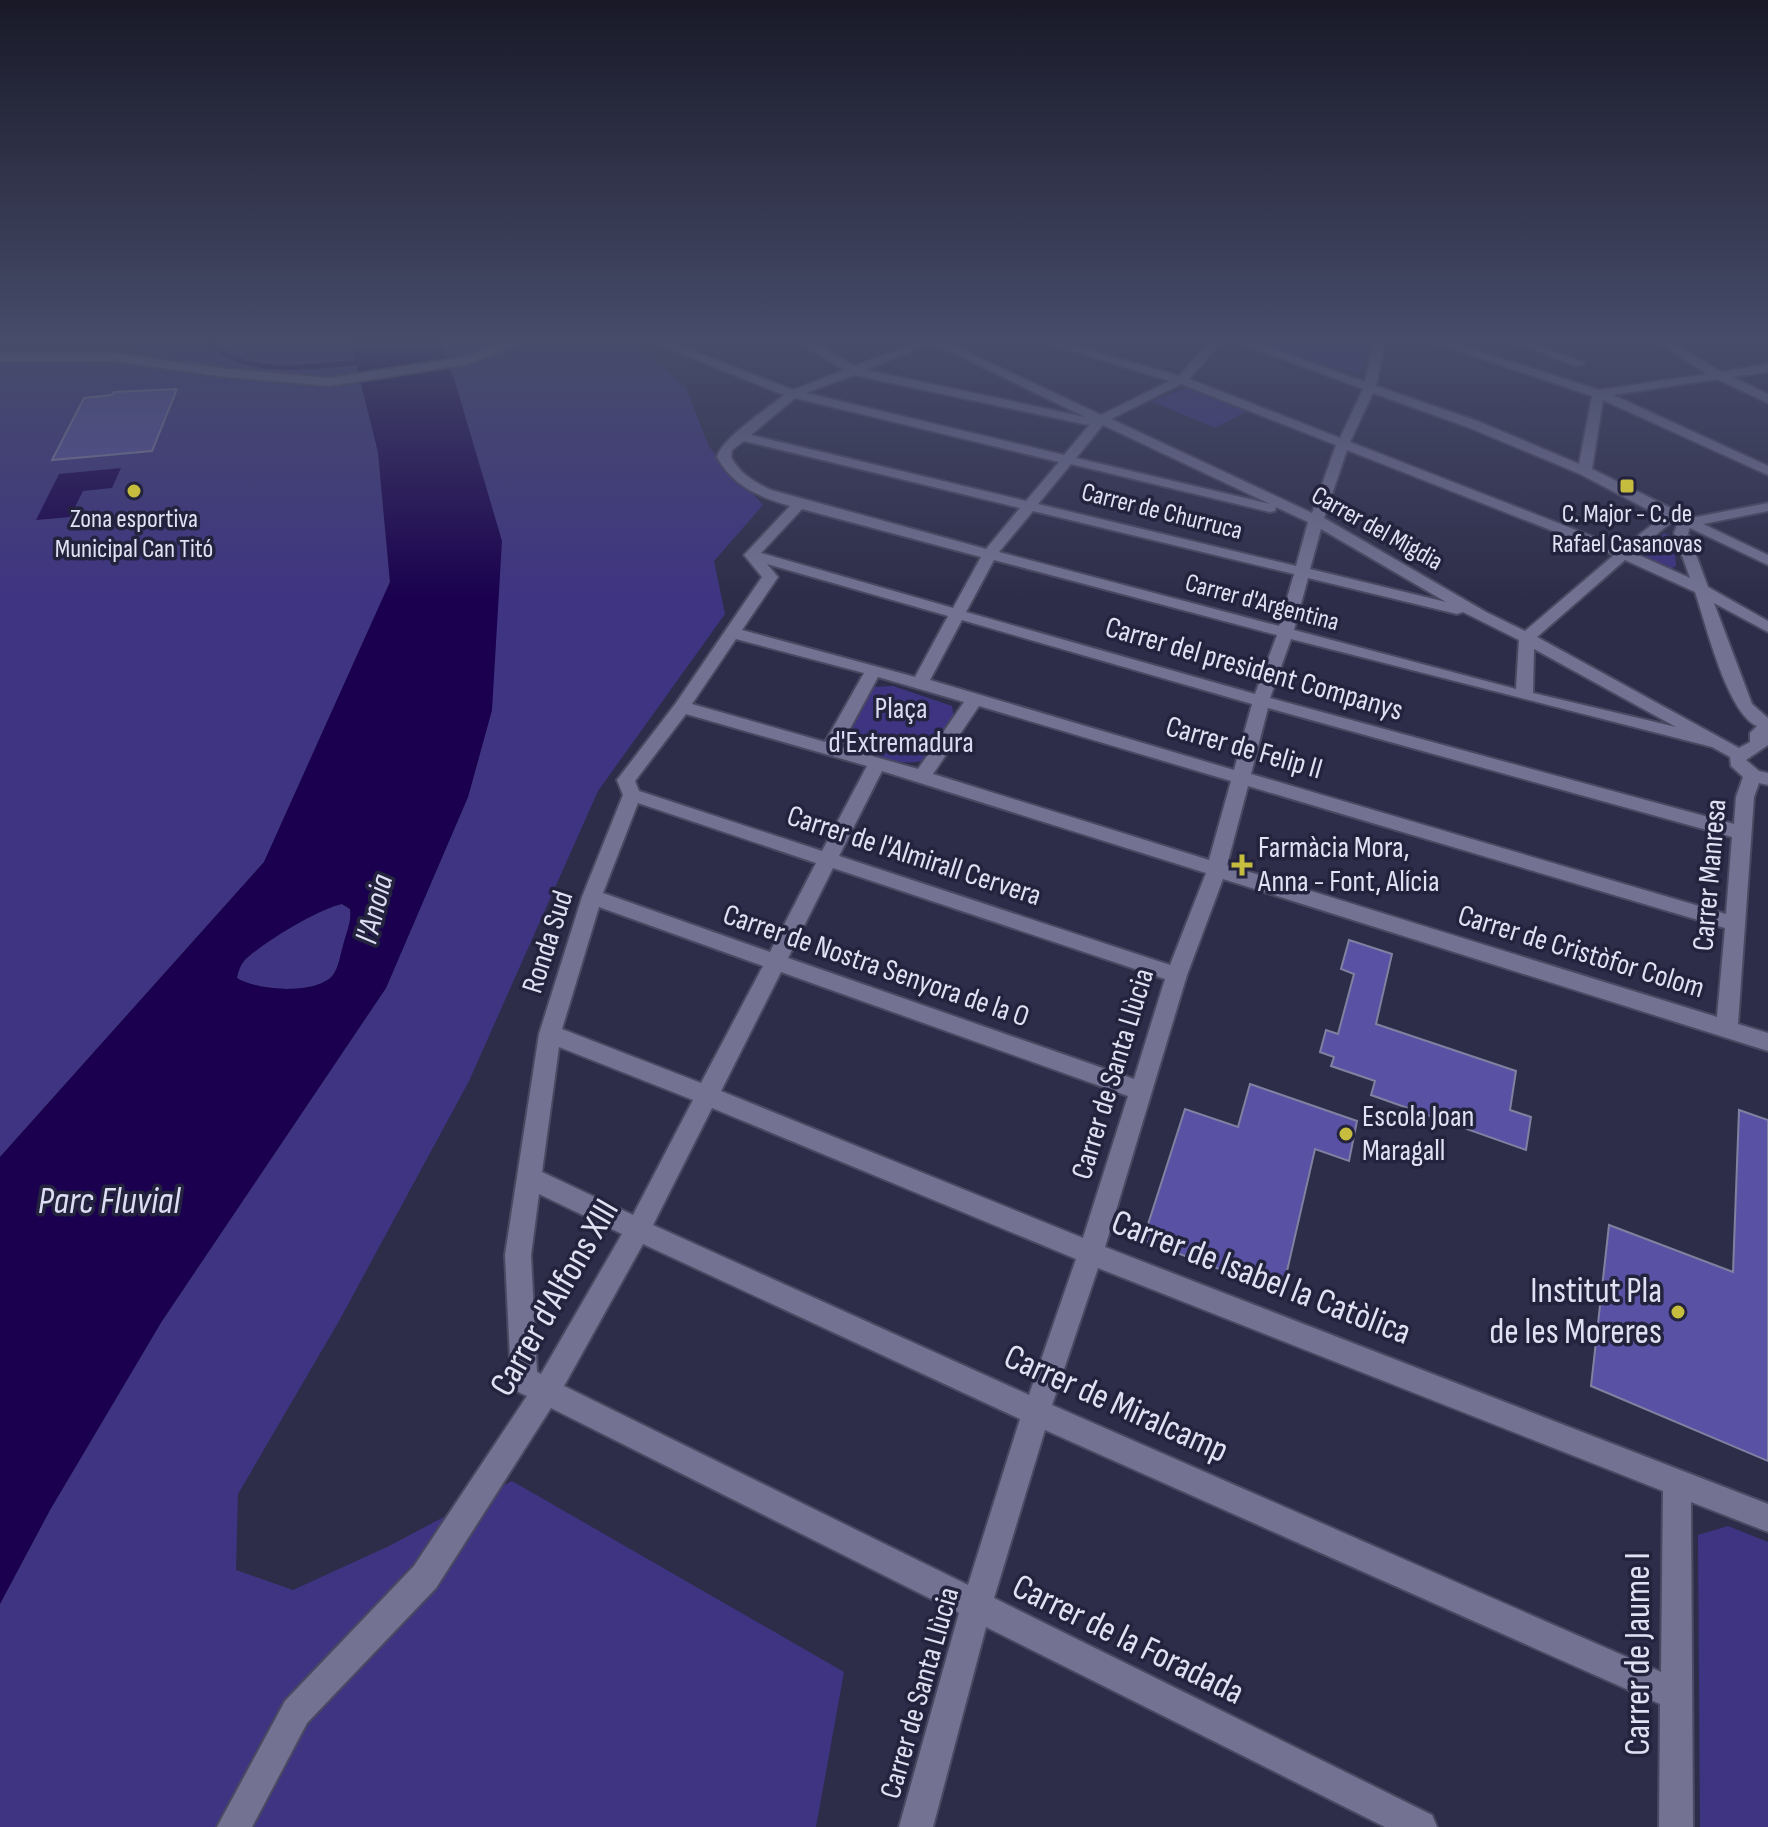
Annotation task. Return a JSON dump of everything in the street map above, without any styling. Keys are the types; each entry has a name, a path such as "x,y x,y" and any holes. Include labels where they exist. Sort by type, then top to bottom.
{"street":[{"path":"739,436 749,428"},
{"path":"940,428 1316,520"},
{"path":"920,683 989,555 1093,428"},
{"name":"Carrer del Migdia","path":"1118,428 1316,520 1480,615 1739,755"},
{"path":"1303,428 1624,554 1701,589 1768,627"},
{"name":"Carrer de Santa Llùcia","path":"916,1827 976,1607 1037,1410 1091,1253 1177,975 1216,871 1261,701 1304,572 1316,520 1350,428"},
{"path":"1483,428 1585,471 1667,511 1686,525 1768,561"},
{"path":"1585,471 1591,428"},
{"path":"1675,428 1767,470"},
{"name":"Carrer de Churruca","path":"739,436 1031,504 1480,615"},
{"name":"Carrer d'Argentina","path":"739,436 724,453 728,465 751,486 799,504 1285,634 1713,742"},
{"path":"751,555 799,504"},
{"path":"1650,531 1768,507"},
{"path":"1524,696 1527,638 1669,518 1667,511"},
{"path":"1686,525 1701,589 1744,706 1768,726 1759,733 1759,745 1739,755 1737,762 1760,777"},
{"name":"Carrer del president Companys","path":"751,555 1261,701 1742,833"},
{"name":"Ronda Sud","path":"547,1389 524,1380 518,1255 550,1034 592,897 632,795 626,780 682,707 770,577 751,555"},
{"name":"Carrer de Felip II","path":"734,633 920,683 1736,924"},
{"path":"830,749 873,672"},
{"path":"921,778 974,700"},
{"name":"Carrer de Cristòfor Colom","path":"682,707 877,763 1768,1042"},
{"name":"Carrer d'Alfons XIII","path":"234,1827 296,1712 425,1577 547,1389 638,1230 705,1093 830,859 877,763"},
{"name":"Carrer Manresa","path":"1727,1029 1745,797 1760,777"},
{"name":"Carrer de l'Almirall Cervera","path":"632,795 1177,975"},
{"name":"Carrer de Nostra Senyora de la O","path":"592,897 1140,1091"},
{"name":"Carrer de Isabel la Catòlica","path":"550,1034 705,1093 1091,1253 1768,1518"},
{"name":"Carrer de Miralcamp","path":"528,1177 638,1230 1676,1695"},
{"name":"Carrer de la Foradada","path":"547,1389 976,1607 1420,1827"},
{"name":"Carrer de Jaume I","path":"1676,1827 1677,1482"}],"green space":[{"path":"0,428 372,428 378,452 390,582 264,862 0,1157"},
{"path":"461,428 702,428 709,447 763,505 714,561 725,614 598,791 469,1081 339,1321 238,1494 236,1570 293,1590 389,1546 512,1481 844,1672 816,1827 0,1827 0,1604 50,1510 162,1321 386,988 468,797 492,710"},
{"path":"1664,533 1674,537 1676,566 1670,569 1642,556"},
{"name":"Plaça d'Extremadura","path":"893,686 952,706 954,717 922,761 890,761 867,755 849,743 844,735 869,691 874,687"},
{"path":"342,904 350,909 349,923 337,968 325,981 314,986 286,989 258,986 237,978 242,963 263,945 306,919"},
{"path":"1728,1526 1768,1542 1768,1827 1700,1827 1698,1535"}],"water":[{"name":"Parc Fluvial","path":"372,428 469,428 502,541 492,710 468,797 386,988 162,1321 50,1510 0,1604 0,1157 264,862 390,582 378,452","holes":["342,904 350,909 338,965 333,975 325,981 314,986 286,989 258,986 237,978 244,961 263,945 320,912"]},
{"path":"121,468 112,488 83,491 70,517 36,520 59,474"}],"building":[{"path":"68,428 161,428 152,451 52,460"},
{"path":"1349,940 1392,954 1376,1024 1516,1071 1510,1110 1531,1117 1526,1150 1371,1095 1375,1081 1331,1066 1334,1057 1320,1052 1326,1030 1338,1034 1354,974 1341,969"},
{"path":"1250,1084 1357,1121 1349,1161 1315,1149 1282,1293 1143,1240 1185,1109 1238,1127"},
{"path":"1739,1110 1768,1120 1768,1461 1591,1386 1609,1225 1733,1272"}],"place":[{"name":"C. Major - C. de Rafael Casanovas","path":"1627,486"},
{"name":"Zona esportiva Municipal Can Titó","path":"134,491"},
{"name":"Farmàcia Mora, Anna - Font, Alícia","path":"1242,865"},
{"name":"Escola Joan Maragall","path":"1346,1134"},
{"name":"Institut Pla de les Moreres","path":"1678,1312"}],"water label":[{"name":"l'Anoia","path":"375,909"}]}
